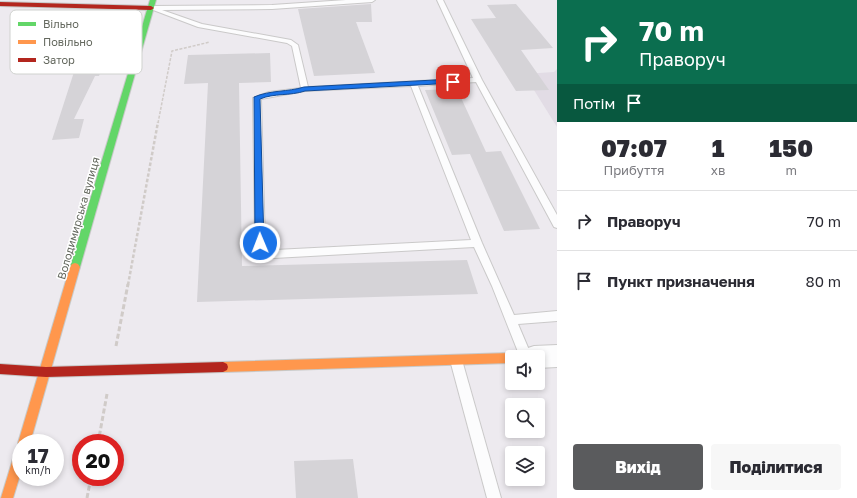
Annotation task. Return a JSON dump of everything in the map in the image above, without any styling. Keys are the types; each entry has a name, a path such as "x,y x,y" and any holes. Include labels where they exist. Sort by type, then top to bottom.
{"main road":[{"path":"0,4 152,4"},
{"name":"Володимирська вулиця","path":"142,39 152,4"},
{"name":"Володимирська вулиця","path":"27,434 132,74"},
{"path":"0,369 46,372 505,358"},
{"path":"7,498 12,482"}],"street":[{"path":"545,357 557,356"}],"lane":[{"path":"152,4 272,7 372,0"},
{"path":"440,0 478,80 557,224"},
{"path":"152,4 200,26 289,41 295,45 304,89"},
{"path":"478,80 304,89 296,92 267,94 257,98 260,243 264,249 274,254 478,243"},
{"path":"414,84 523,350"},
{"path":"511,320 557,316"},
{"path":"456,360 494,498"}],"path":[{"path":"100,434 172,51 186,47 199,46 220,39 230,32"},
{"path":"87,498 89,486"}],"shaded area":[{"path":"557,69 557,127 524,74 554,72"}],"building":[{"path":"371,4 372,22 356,22 375,73 314,76 298,9"},
{"path":"516,4 553,48 521,50 549,90 516,91 471,19 496,18 487,5"},
{"path":"270,53 271,82 239,83 242,266 467,260 478,294 197,302 208,83 184,84 188,55"},
{"path":"73,74 100,74 99,76 95,76 74,119 84,119 79,138 52,140"},
{"path":"457,89 486,152 501,151 540,229 504,231 470,154 452,155 425,90"},
{"path":"353,459 358,498 296,498 294,461"}],"traffic: fast":[{"path":"142,38 153,0"},
{"path":"75,267 131,74"}],"traffic: slow":[{"path":"27,434 75,267"},
{"path":"223,367 505,358"},
{"path":"7,498 12,482"}],"traffic: jam":[{"path":"0,4 151,8"},
{"path":"0,369 46,372 223,367"}],"route":[{"path":"260,243 257,98 267,94 296,92 304,89 453,82"}]}
